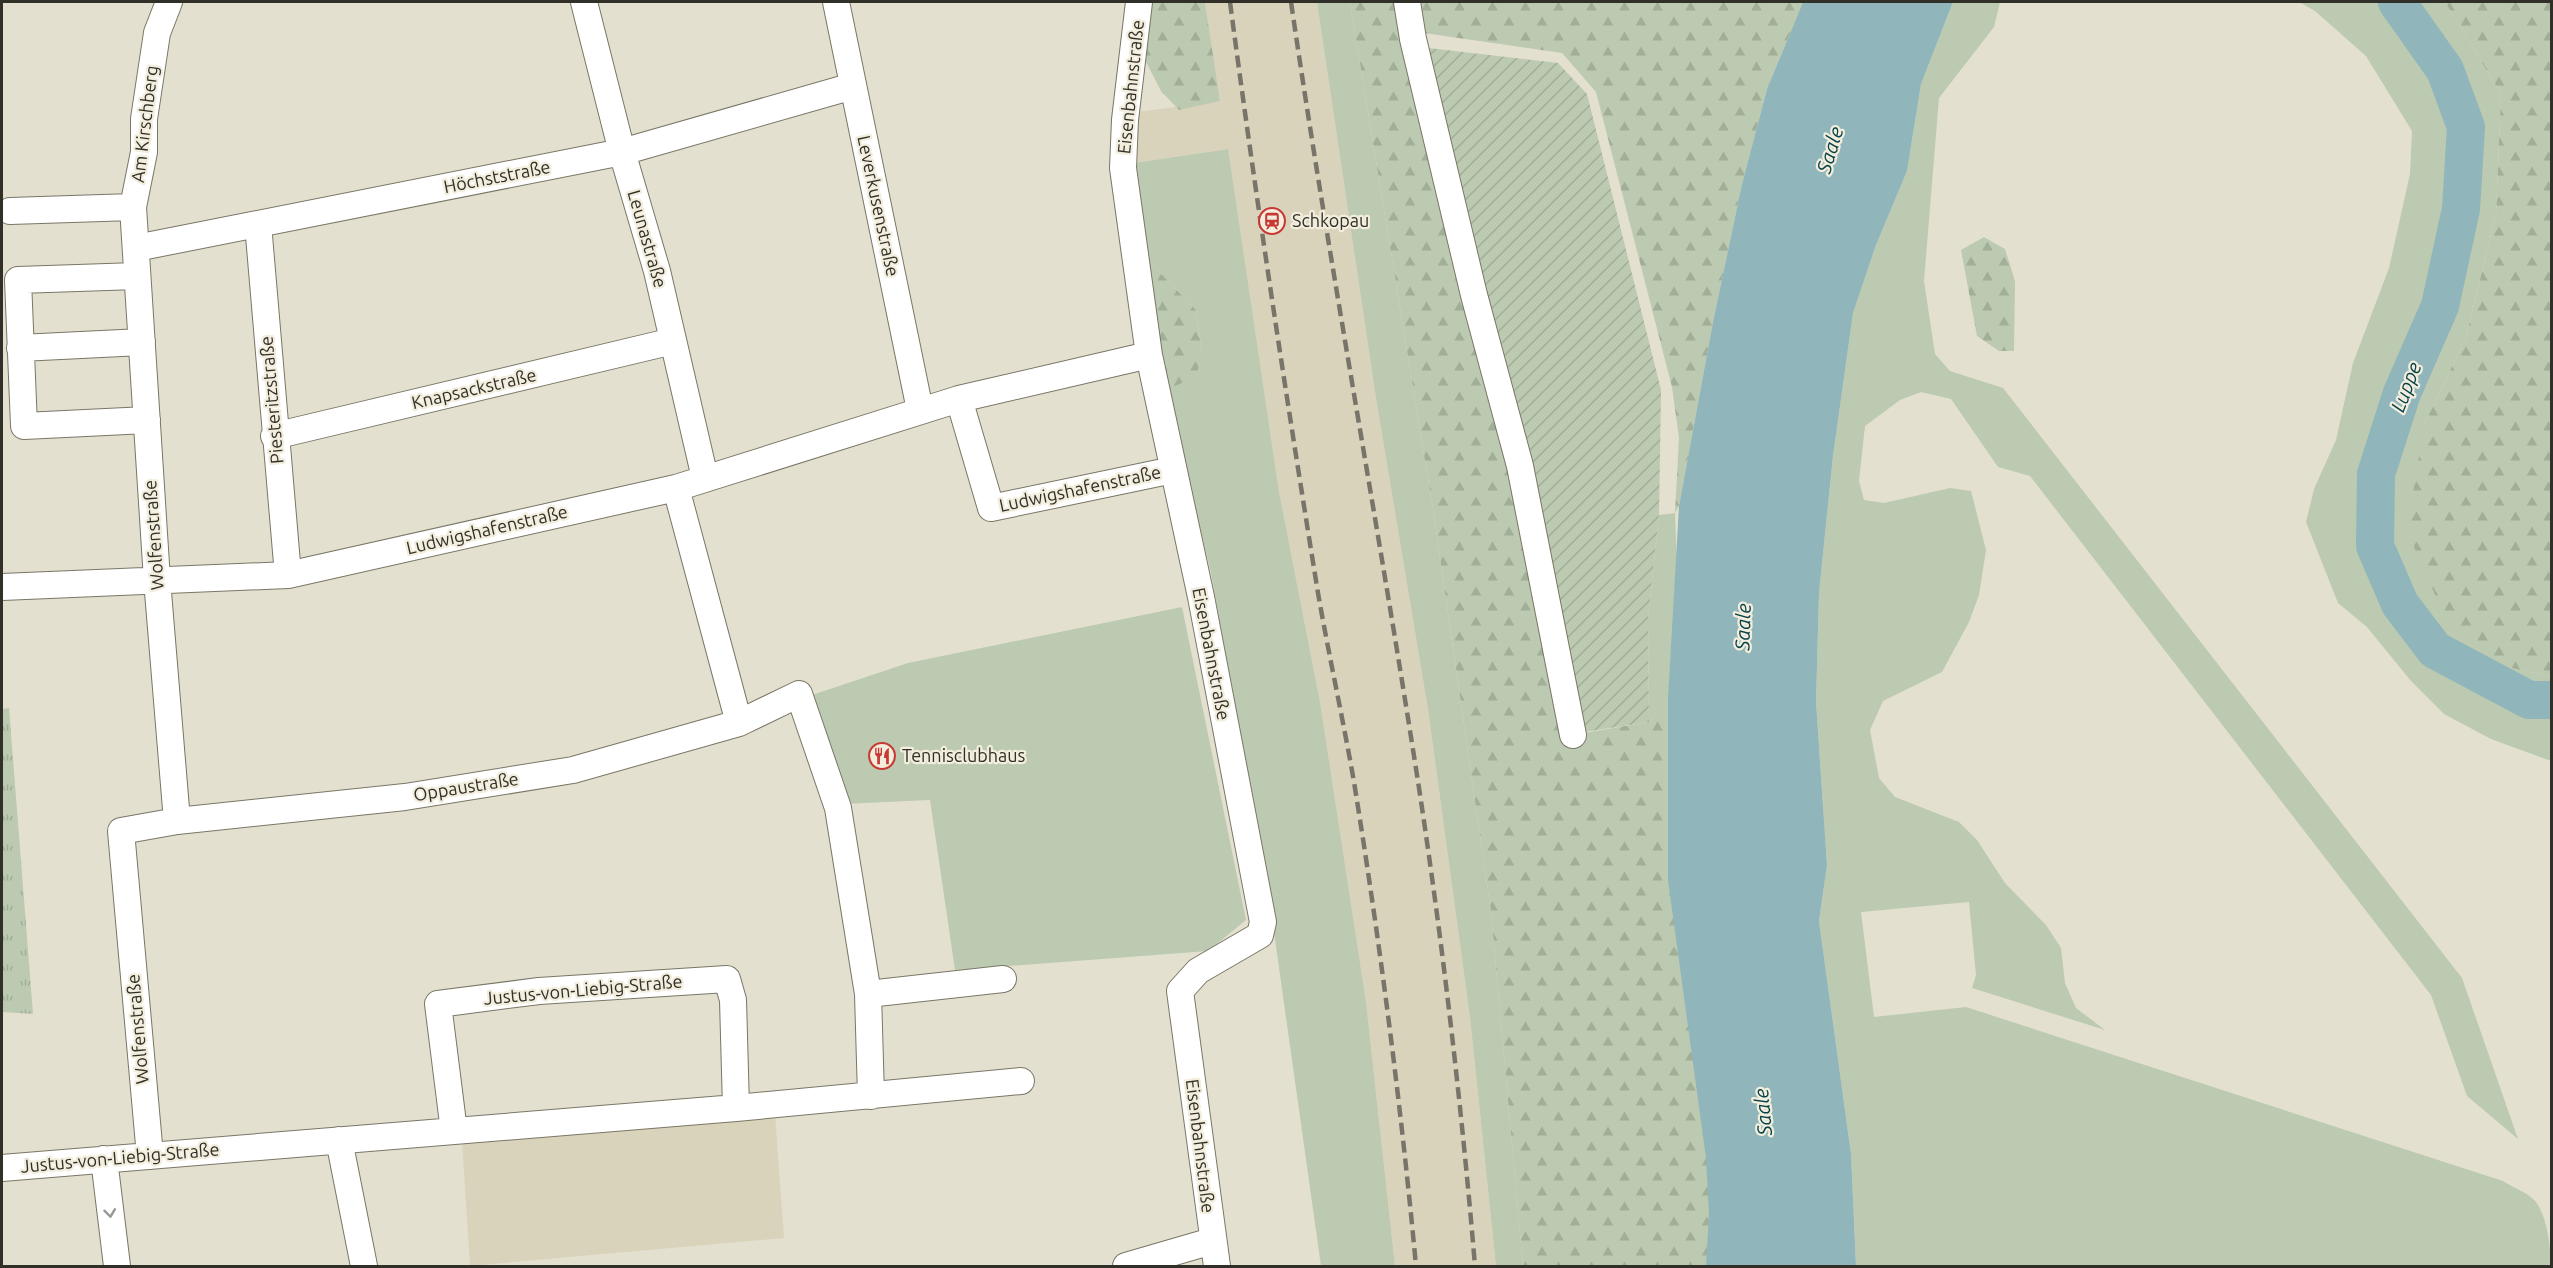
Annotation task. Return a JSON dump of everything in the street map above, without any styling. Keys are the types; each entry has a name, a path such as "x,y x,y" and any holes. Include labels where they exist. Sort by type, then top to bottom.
{"street":[{"name":"Am Kirschberg","path":"136,248 133,207 144,152 144,119 157,33 169,2"},
{"name":"Leunastraße","path":"584,2 622,152 657,271 705,478"},
{"name":"Leverkusenstraße","path":"836,2 921,411"},
{"name":"Eisenbahnstraße","path":"1139,2 1125,120 1123,168 1149,355 1201,597 1263,922 1260,935 1198,971 1180,991 1217,1266"},
{"path":"1407,2 1413,39 1471,283 1520,466 1573,735"},
{"name":"Höchststraße","path":"136,248 622,152 853,86"},
{"path":"10,211 133,207"},
{"name":"Piesteritzstraße","path":"258,224 274,436 288,575"},
{"name":"Wolfenstraße","path":"136,248 157,580 177,821"},
{"path":"137,276 18,280 24,426 147,420"},
{"name":"Knapsackstraße","path":"274,436 673,341"},
{"path":"20,348 141,342"},
{"name":"Ludwigshafenstraße","path":"2,587 288,575 676,488 959,399 1149,355"},
{"name":"Ludwigshafenstraße","path":"959,399 991,508 1173,470"},
{"path":"676,488 739,723"},
{"name":"Oppaustraße","path":"121,831 177,821 405,797 573,770 739,723 799,694 837,808 868,994"},
{"name":"Wolfenstraße","path":"121,831 150,1156"},
{"name":"Justus-von-Liebig-Straße","path":"454,1131 438,1004 538,991 727,979 733,1000 736,1108"},
{"path":"872,1096 868,994 1003,979"},
{"name":"Justus-von-Liebig-Straße","path":"2,1168 736,1108 1021,1081"},
{"path":"339,1140 364,1266"},
{"path":"104,1160 117,1266"},
{"path":"1126,1266 1212,1241"}],"shaded area":[{"path":"1205,2 1317,2 1376,398 1428,709 1470,1017 1496,1266 1395,1266 1366,1002 1320,702 1279,492 1227,149 1134,163 1137,112 1220,101"},
{"path":"775,1113 784,1238 470,1266 462,1142"}],"green space":[{"path":"1148,2 1205,2 1220,101 1179,110 1161,91 1142,54"},
{"path":"1317,2 1350,2 1434,516 1491,912 1523,1266 1496,1266 1470,1017 1428,709 1376,398"},
{"path":"1350,2 1400,2 1512,461 1566,736 1649,722 1673,698 1712,1171 1712,1266 1523,1266 1491,912 1434,516"},
{"path":"1412,2 1803,2 1767,89 1742,184 1713,322 1679,506 1675,513 1679,438 1672,387 1596,92 1562,53 1417,32"},
{"path":"1953,2 2000,2 1994,27 1939,98 1924,281 1935,354 1950,371 2003,388 2462,978 2518,1139 2467,1096 2431,995 2030,476 1998,467 1951,399 1921,392 1900,400 1865,426 1859,481 1864,500 1884,503 1950,488 1971,491 1986,550 1979,595 1969,622 1942,672 1883,701 1870,730 1879,778 1895,797 1959,822 1977,840 2005,883 2046,925 2061,948 2065,983 2076,1008 2105,1030 1972,988 1976,975 1969,902 1861,912 1874,1017 1966,1007 2503,1181 2529,1196 2541,1211 2547,1230 2551,1266 1856,1266 1851,1154 1819,921 1827,865 1816,702 1819,593 1833,456 1853,313 1876,245 1907,171 1921,84"},
{"path":"2299,2 2445,2 2501,94 2496,214 2466,337 2424,425 2506,667 2551,676 2551,761 2491,739 2444,714 2411,681 2367,627 2338,603 2306,522 2314,489 2336,440 2353,363 2389,268 2410,174 2412,131 2366,56 2315,11"},
{"path":"2445,2 2551,2 2551,676 2506,667 2448,624 2407,531 2424,425 2466,337 2496,214 2501,94"},
{"path":"1420,47 1558,63 1587,94 1661,390 1659,515 1648,618 1649,722 1578,733"},
{"path":"1228,149 1279,492 1320,702 1366,1002 1395,1266 1321,1266 1272,918 1211,573 1167,390 1202,354 1196,310 1143,255 1134,163"},
{"path":"1984,237 2005,249 2015,281 2014,351 1999,351 1977,336 1961,250"},
{"path":"1143,255 1196,310 1202,354 1196,376 1167,390"},
{"path":"1675,513 1678,597 1673,698 1649,722 1648,618 1659,515"},
{"path":"1182,607 1246,920 1208,951 955,970 930,800 843,804 806,697 908,663"},
{"path":"9,708 33,1014 2,1012 2,709"}],"water":[{"name":"Saale","path":"1803,2 1953,2 1921,84 1907,171 1876,245 1853,313 1833,456 1819,593 1816,702 1827,865 1819,921 1851,1154 1856,1266 1706,1266 1709,1214 1706,1158 1668,880 1668,699 1679,506 1713,322 1742,184 1767,89"}],"waterway":[{"name":"Luppe","path":"2397,2 2445,70 2466,127 2461,209 2440,306 2402,393 2376,474 2375,546 2400,604 2435,650 2529,700 2552,700"}],"railway":[{"path":"1230,2 1294,445 1318,593 1354,782 1373,903 1397,1085 1416,1266"},
{"path":"1291,2 1421,801 1452,1033 1475,1266"}],"place":[{"name":"Schkopau","path":"1272,221"},
{"name":"Tennisclubhaus","path":"882,756"}]}
